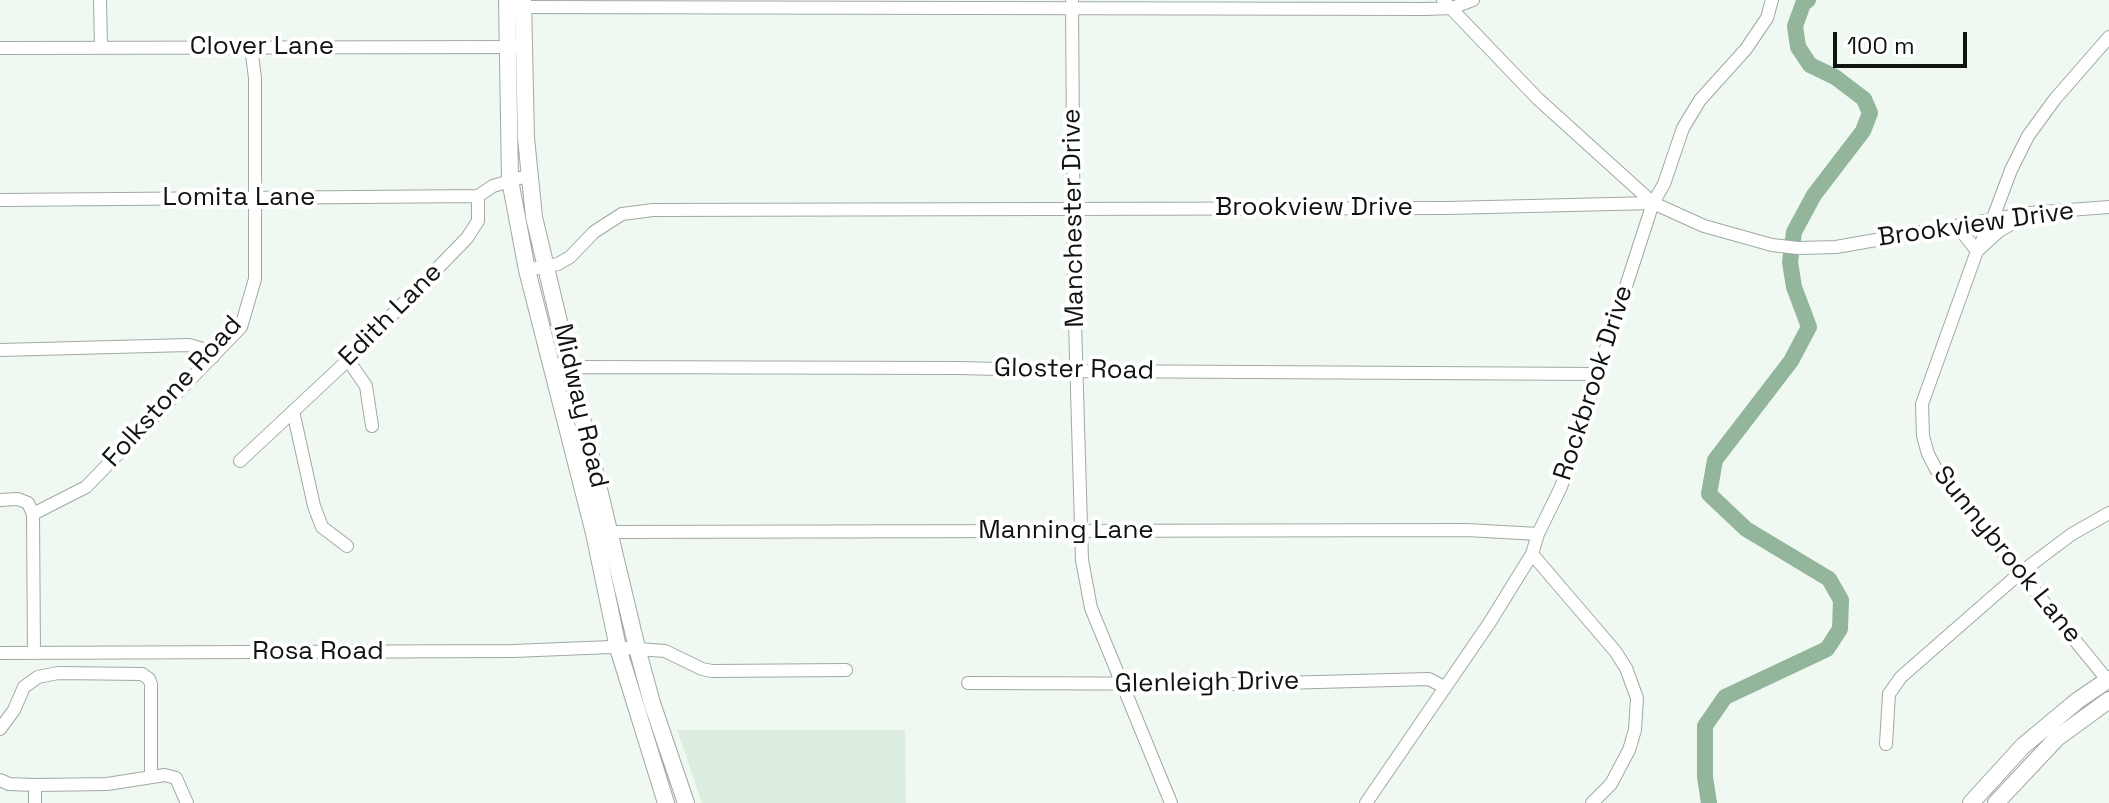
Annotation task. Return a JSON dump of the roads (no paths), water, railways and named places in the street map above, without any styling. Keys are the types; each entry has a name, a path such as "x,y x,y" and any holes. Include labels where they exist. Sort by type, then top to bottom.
{"main road":[{"name":"Midway Road","path":"515,4 510,180 527,270 552,373 656,717 686,803"},
{"name":"Midway Road","path":"516,47 534,217 548,265 570,367 602,532 618,648 666,803"},
{"path":"1971,803 2023,746 2058,716 2108,681"},
{"path":"1996,803 2057,738 2109,700"}],"street":[{"path":"100,0 101,47"},
{"path":"515,4 1448,4 1473,0"},
{"name":"Rockbrook Drive","path":"1366,803 1490,622 1532,554 1538,534 1561,487 1653,203 1664,184 1683,128 1700,100 1746,49 1767,18 1772,0"},
{"name":"Manchester Drive","path":"1072,4 1080,532 1091,608 1171,803"},
{"path":"1448,4 1538,99 1653,203"},
{"name":"Sunnybrook Lane","path":"2108,681 1937,471 1923,436 1922,404 1977,251 2028,136 2055,99 2109,37"},
{"name":"Folkstone Road","path":"33,514 86,487 241,327 255,279 255,78 251,47"},
{"name":"Clover Lane","path":"0,48 516,47"},
{"path":"478,196 493,186 530,175"},
{"name":"Lomita Lane","path":"0,200 478,196"},
{"name":"Edith Lane","path":"240,461 348,360 467,238 478,221 478,196"},
{"name":"Brookview Drive","path":"527,270 558,264 570,257 605,223 636,211 1447,208 1653,203 1704,226 1772,245 1798,248 1836,247 2030,213 2109,207"},
{"path":"1957,226 1977,251 1999,231 2030,213"},
{"path":"0,350 189,345 203,349 213,357"},
{"path":"348,360 366,386 372,426"},
{"name":"Gloster Road","path":"552,373 570,367 1598,374"},
{"path":"293,411 314,506 322,527 347,546"},
{"path":"0,500 18,499 28,503 33,514 34,653"},
{"path":"1886,744 1889,694 1901,677 2020,573 2072,534 2109,513"},
{"name":"Manning Lane","path":"602,532 1467,530 1538,534"},
{"path":"1532,554 1615,651 1631,678 1637,698 1635,730 1629,750 1611,784 1592,803"},
{"name":"Rosa Road","path":"0,653 637,648 665,651 712,671 846,670"},
{"path":"0,729 14,710 24,687 38,677 58,673 142,674 151,684 151,775"},
{"name":"Glenleigh Drive","path":"968,683 1122,685 1429,679 1444,687"},
{"path":"0,780 9,784 35,785 107,784 165,775 176,778 185,798"},
{"path":"35,785 35,803"}],"waterway":[{"path":"1709,803 1705,777 1705,726 1725,697 1827,649 1840,629 1841,600 1829,579 1746,529 1709,494 1715,460 1791,361 1809,327 1794,287 1790,262 1794,232 1814,195 1863,131 1870,113 1864,99 1835,77 1810,65 1798,47 1795,26 1803,4 1808,0"}]}
